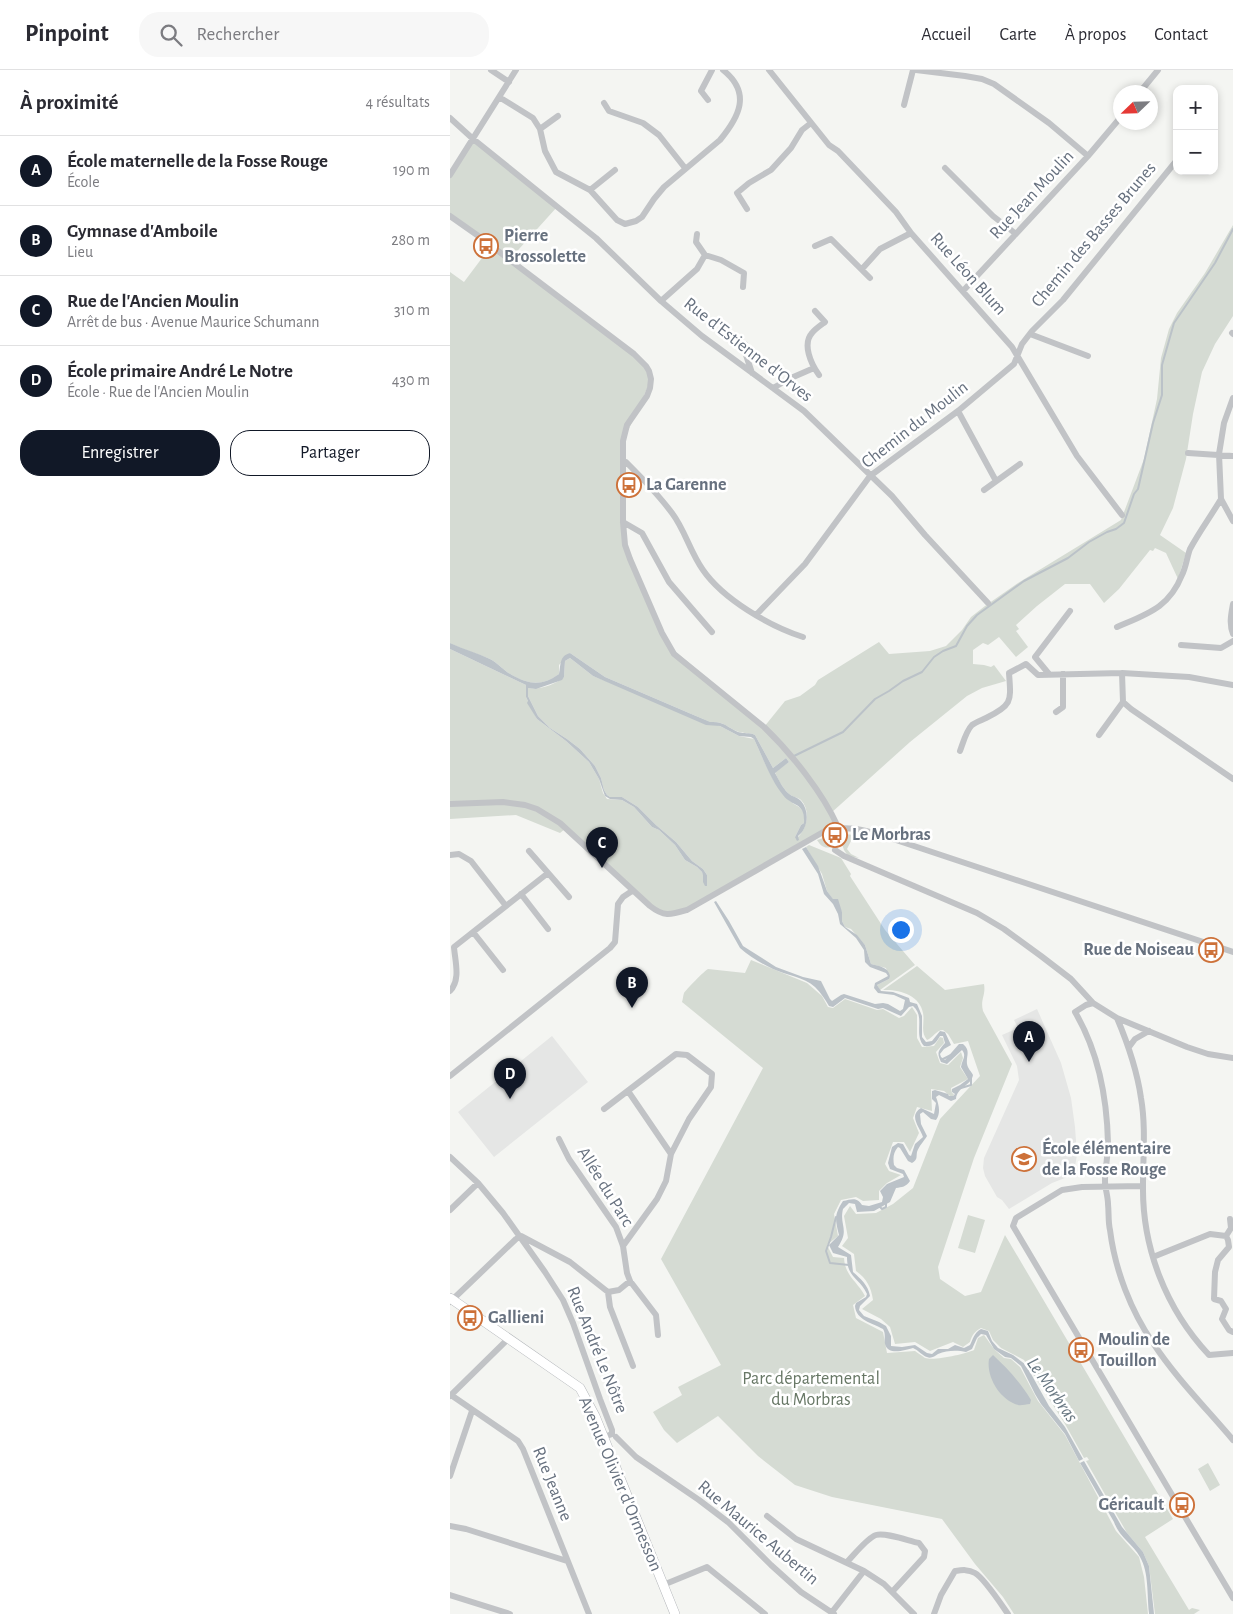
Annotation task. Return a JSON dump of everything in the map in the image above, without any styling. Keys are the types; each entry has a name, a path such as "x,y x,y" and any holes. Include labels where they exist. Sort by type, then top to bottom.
{"main road":[{"name":"Avenue Olivier d'Ormesson","path":"451,1300 580,1388 604,1437 675,1614"}],"street":[{"path":"491,70 509,82"},
{"path":"450,175 516,70"},
{"path":"708,100 701,91 712,70"},
{"path":"499,97 533,118 540,129 544,151 556,172 590,190 617,220 625,224 642,217 664,186 726,133 741,102 740,92 729,75 723,70"},
{"name":"Rue Léon Blum","path":"769,70 829,144 896,212 911,233 964,291 1018,355 1020,362 1077,456 1122,514"},
{"path":"904,105 915,70 982,79 994,84 1049,123 1088,156"},
{"path":"1146,85 1158,70"},
{"path":"604,103 609,111 643,123 658,136 686,168"},
{"path":"540,129 558,116"},
{"name":"Rue d'Estienne d'Orves","path":"450,118 596,238 661,301 702,336 804,411 892,496 988,603"},
{"path":"747,209 737,193 771,170 791,148 802,130 811,123"},
{"name":"Rue Jean Moulin","path":"964,291 1113,126"},
{"name":"Chemin des Basses Brunes","path":"1018,355 1022,344 1030,334 1063,300 1173,165"},
{"path":"945,168 993,216 1016,234"},
{"path":"590,190 615,170"},
{"path":"450,216 634,354 646,366 649,371 650,388 647,396 627,426 623,441 623,522 625,545 630,559 668,645 674,654 764,727 776,739 824,801 838,828"},
{"path":"862,269 880,249 911,233"},
{"path":"697,234 696,242 705,255 722,260 744,273 742,287"},
{"path":"815,246 831,238 870,278"},
{"path":"661,301 696,269 705,255"},
{"path":"815,311 825,322 812,333 808,341 808,349 814,368 819,375"},
{"path":"1030,334 1088,356"},
{"path":"745,344 744,350 752,373"},
{"name":"Chemin du Moulin","path":"756,615 805,564 870,476 958,411 1014,364 1018,355"},
{"path":"773,388 814,368"},
{"path":"1233,398 1224,423 1219,454 1222,499 1233,521"},
{"path":"958,411 996,481"},
{"path":"1188,453 1233,456"},
{"path":"623,461 657,493 674,515 703,570 727,595 783,631 803,637"},
{"path":"984,490 1020,464"},
{"path":"1117,626 1153,611 1166,601 1177,587 1195,540 1222,499"},
{"path":"623,522 642,533 669,582 712,632"},
{"path":"1233,604 1230,619 1230,628 1233,634"},
{"path":"960,751 969,728 973,724 1002,710 1008,704 1010,694 1009,674 1035,657 1070,611"},
{"path":"1181,645 1221,648 1233,641"},
{"path":"1035,657 1049,674"},
{"path":"1026,664 1038,675 1122,673 1189,677 1233,685"},
{"path":"1099,735 1123,702 1122,673"},
{"path":"1056,712 1063,707 1063,674"},
{"path":"1123,702 1233,779"},
{"path":"450,804 503,802 537,809 560,823 632,890 658,912 665,915 676,914 698,904 825,831 838,828 864,830 890,838 1233,952"},
{"path":"529,850 569,897"},
{"path":"835,850 844,856 977,913 1004,929 1071,979 1093,1003 1117,1018 1208,1054 1233,1058"},
{"path":"450,855 459,854 471,861 506,906"},
{"path":"450,991 456,984 454,947 548,873"},
{"path":"450,1076 610,948 615,942 618,904 632,890"},
{"path":"521,894 548,929"},
{"path":"473,932 503,970"},
{"path":"1093,1003 1075,1012 1092,1051 1102,1085 1107,1115 1106,1187 1110,1230 1115,1258 1126,1293 1161,1354 1233,1440"},
{"path":"1117,1018 1129,1047 1141,1099 1144,1132 1143,1207 1157,1274 1181,1320 1209,1355 1233,1353"},
{"path":"1129,1047 1135,1039 1149,1031"},
{"path":"604,1109 676,1054 687,1055 712,1074 711,1087 689,1120 671,1154 666,1181 657,1200 622,1246"},
{"path":"628,1091 671,1154"},
{"name":"Allée du Parc","path":"559,1139 569,1159 616,1227 630,1281 656,1315 658,1336"},
{"name":"Rue André Le Nôtre","path":"450,1157 478,1184 503,1213 521,1236 563,1300 612,1430 612,1434 604,1437"},
{"path":"450,1210 478,1184"},
{"path":"1142,1186 1082,1187 1062,1190 1016,1218 1013,1226 1233,1598"},
{"path":"1230,1219 1231,1228 1226,1236 1229,1248 1218,1260 1215,1272 1214,1299 1221,1301 1226,1309 1222,1319 1229,1330 1233,1332"},
{"path":"1153,1257 1210,1234 1226,1236"},
{"path":"451,1300 521,1236 570,1262 608,1292 610,1307 633,1366"},
{"path":"608,1292 619,1290 630,1281"},
{"path":"450,1396 508,1339"},
{"name":"Rue Jeanne","path":"450,1396 518,1441 589,1614"},
{"path":"450,1476 472,1411"},
{"name":"Rue Maurice Aubertin","path":"616,1437 636,1457 728,1522 801,1592 833,1613"},
{"path":"767,1516 796,1539 864,1571 892,1592 914,1614"},
{"path":"450,1526 466,1528 567,1561"},
{"path":"847,1562 876,1535 919,1543 925,1551 924,1557 892,1592"},
{"path":"663,1585 707,1567 765,1614"},
{"path":"934,1614 941,1595 955,1572 965,1570 976,1573 1008,1614"},
{"path":"833,1613 864,1571"},
{"path":"450,1595 510,1614"}],"shaded area":[{"path":"450,643 490,659 518,678 536,683 547,681 559,674 562,659 566,654 570,653 605,677 710,722 722,723 738,732 755,735 773,768 786,758 789,762 775,773 786,791 800,800 806,810 807,820 804,829 798,836 799,840 797,841 795,837 804,823 803,811 787,799 778,789 754,739 751,737 739,736 720,726 706,725 593,676 570,658 565,661 564,677 562,680 536,689 528,688 528,696 538,716 550,728 580,749 595,766 607,795 610,797 622,797 638,807 676,842 707,875 707,886 705,886 702,872 685,860 675,845 659,830 652,827 634,807 622,800 610,799 605,796 599,779 589,762 566,741 537,719 527,703 526,685 450,649"},
{"path":"806,847 818,866 827,891 833,899 838,899 845,927 857,935 865,945 871,964 883,967 889,973 889,979 877,985 881,991 893,992 909,998 910,1002 917,1004 922,1016 922,1037 926,1042 932,1041 940,1031 945,1032 951,1045 940,1054 945,1060 959,1044 963,1044 968,1051 967,1066 973,1075 970,1082 959,1092 956,1099 951,1101 939,1095 936,1097 939,1115 936,1120 931,1119 923,1112 920,1114 921,1124 927,1136 912,1163 908,1161 900,1148 896,1149 894,1165 904,1170 910,1181 904,1186 896,1188 890,1202 874,1211 857,1212 855,1204 849,1203 843,1209 844,1232 838,1247 851,1255 853,1272 866,1285 870,1296 860,1306 859,1310 864,1316 886,1326 891,1336 891,1346 915,1345 932,1354 938,1349 948,1349 955,1345 964,1348 970,1345 974,1336 981,1329 988,1331 992,1341 998,1348 1013,1355 1026,1365 1049,1406 1065,1427 1083,1459 1079,1461 1065,1434 1041,1404 1021,1366 994,1349 986,1335 981,1334 972,1349 966,1352 949,1351 930,1358 913,1348 901,1351 890,1350 885,1344 883,1329 861,1318 856,1311 856,1303 866,1297 867,1294 851,1273 847,1257 833,1253 829,1245 839,1235 836,1221 838,1210 843,1201 854,1199 862,1205 869,1206 882,1202 883,1197 880,1191 887,1184 904,1177 903,1174 890,1169 888,1163 892,1147 898,1143 903,1144 911,1156 915,1144 923,1137 915,1118 917,1111 921,1108 934,1114 936,1103 932,1099 932,1091 935,1090 953,1096 955,1094 952,1092 952,1089 968,1079 961,1067 964,1056 962,1050 947,1064 941,1062 938,1053 945,1043 943,1036 940,1036 936,1043 924,1046 919,1036 919,1015 913,1006 909,1007 901,1016 883,1008 878,1009 845,998 833,1007 829,1006 811,984 769,967 740,948 714,902 716,901 743,946 776,967 803,977 821,981 832,1001 844,994 875,1004 888,1004 900,1011 903,1009 905,1000 894,995 878,993 874,988 875,983 888,976 886,973 870,967 865,962 864,950 856,938 840,924 833,904 824,894 818,874 802,849"},
{"path":"1037,1009 1061,1063 1071,1098 1077,1155 1074,1172 1070,1176 1052,1183 1009,1209 997,1197 985,1176 983,1168 984,1158 1019,1080 1017,1066 1002,1035 1018,1028 1014,1020"},
{"path":"552,1036 588,1082 494,1157 458,1112"},
{"path":"993,1355 1009,1370 1023,1388 1031,1400 1030,1404 1018,1405 1000,1393 990,1373 989,1359"},
{"path":"1084,1461 1122,1527 1143,1552 1149,1566 1154,1614 1149,1614 1143,1563 1137,1552 1116,1527 1080,1463"}],"green space":[{"path":"472,138 557,207 510,259 646,366 651,379 623,441 625,545 668,645 764,727 785,701 800,696 815,685 818,680 879,642 889,654 930,651 946,646 962,630 971,617 985,606 1018,583 1121,520 1144,459 1157,399 1161,358 1169,329 1177,313 1205,273 1233,225 1233,316 1215,344 1202,372 1186,459 1173,508 1160,535 1186,553 1178,579 1166,553 1155,548 1153,551 1150,550 1119,589 1104,603 1090,584 1065,584 1016,625 1019,629 1016,631 1028,647 1016,657 999,637 988,645 983,643 973,650 973,664 991,667 994,665 1006,681 982,688 967,696 910,742 831,813 838,827 825,831 687,910 658,913 565,829 560,833 516,815 450,819 450,649 526,685 526,697 537,719 566,741 589,762 599,779 607,799 622,800 634,807 652,827 659,830 675,845 685,860 702,872 707,882 707,875 703,869 692,861 676,842 638,807 622,797 610,797 607,795 595,766 580,749 550,728 538,716 528,696 528,688 542,688 560,680 564,677 565,661 570,658 593,676 720,726 739,736 754,739 778,787 789,800 803,810 804,823 795,837 798,837 804,829 807,819 804,804 786,791 775,772 789,762 786,758 773,768 755,735 739,732 726,725 710,722 605,677 570,653 559,665 559,674 547,681 536,683 524,681 490,659 450,643 450,272 464,282 491,246 450,216 450,175"},
{"path":"844,834 854,835 847,849 851,854 859,858 848,856 841,841 838,839 834,846 829,847 822,846 817,840"},
{"path":"809,845 841,858 851,874 850,876 885,930 915,965 880,990 877,985 889,979 886,968 871,964 865,945 851,929 845,927 842,921 842,912 827,891 822,874 806,847"},
{"name":"Parc départemental du Morbras","path":"751,960 807,983 822,996 828,1007 833,1008 845,999 877,1010 883,1009 899,1018 904,1016 912,1007 917,1015 917,1038 922,1047 934,1046 940,1037 943,1038 944,1043 936,1052 940,1063 948,1065 961,1052 963,1058 960,1067 968,1079 951,1088 953,1096 944,1091 931,1089 932,1111 917,1107 913,1118 919,1133 910,1152 904,1142 893,1142 885,1164 889,1171 901,1175 887,1183 879,1191 879,1200 863,1201 856,1197 841,1200 834,1214 838,1236 827,1245 833,1257 844,1258 849,1274 865,1296 853,1305 856,1318 883,1332 887,1353 915,1351 930,1359 950,1357 974,1350 978,1338 984,1335 994,1349 1004,1358 1011,1359 1020,1367 1038,1401 1065,1435 1116,1531 1139,1557 1144,1577 1148,1614 1014,1614 1003,1597 975,1564 942,1519 832,1497 795,1485 758,1456 718,1416 677,1443 664,1430 653,1412 682,1395 678,1387 721,1365 661,1259 763,1068 682,1002 683,995 708,969 745,973"},
{"path":"917,966 945,990 984,984 983,1011 1012,1064 974,1158 938,1267 940,1279 965,1296 981,1292 1005,1235 1173,1519 1145,1537 1189,1610 1192,1608 1200,1610 1194,1614 1155,1614 1149,1566 1143,1552 1127,1533 1086,1461 1089,1460 1087,1457 1084,1458 1065,1424 1024,1360 1001,1348 993,1340 989,1331 981,1328 977,1330 970,1342 963,1347 953,1342 930,1351 915,1342 895,1344 890,1327 881,1319 862,1309 873,1300 866,1280 856,1271 854,1254 842,1246 848,1238 844,1216 850,1206 856,1214 876,1213 893,1204 913,1188 940,1119 980,1076 968,1041 954,1044 943,1030 938,1031 927,1040 923,1030 923,1013 918,1002 908,994 883,990"},
{"path":"968,1215 985,1220 975,1253 958,1248"},
{"path":"1208,1463 1220,1485 1210,1491 1198,1469"}],"waterway":[{"path":"794,756 843,732 875,699 903,681 922,672 934,657 956,646 967,626 977,615 1024,581 1068,558 1089,542 1124,523 1134,494 1138,489 1153,423 1162,395 1162,365 1174,323 1215,263 1233,229"},
{"name":"Le Morbras","path":"943,1059 951,1055"},
{"name":"Le Morbras","path":"961,1088 971,1085 971,1078"},
{"name":"Le Morbras","path":"879,1206 882,1209 886,1207 886,1203"},
{"name":"Le Morbras","path":"836,1217 826,1251 830,1263 849,1265"}],"place":[{"name":"Pierre Brossolette","path":"486,246"},
{"name":"La Garenne","path":"629,485"},
{"name":"Le Morbras","path":"835,835"},
{"name":"Rue de l'Ancien Moulin","path":"602,868"},
{"name":"Rue de Noiseau","path":"1211,950"},
{"name":"Gymnase d'Amboile","path":"632,1008"},
{"name":"École maternelle de la Fosse Rouge","path":"1029,1062"},
{"name":"École primaire André Le Notre","path":"510,1099"},
{"name":"École élémentaire de la Fosse Rouge","path":"1024,1159"},
{"name":"Gallieni","path":"470,1318"},
{"name":"Moulin de Touillon","path":"1081,1350"},
{"name":"Géricault","path":"1182,1505"}]}
